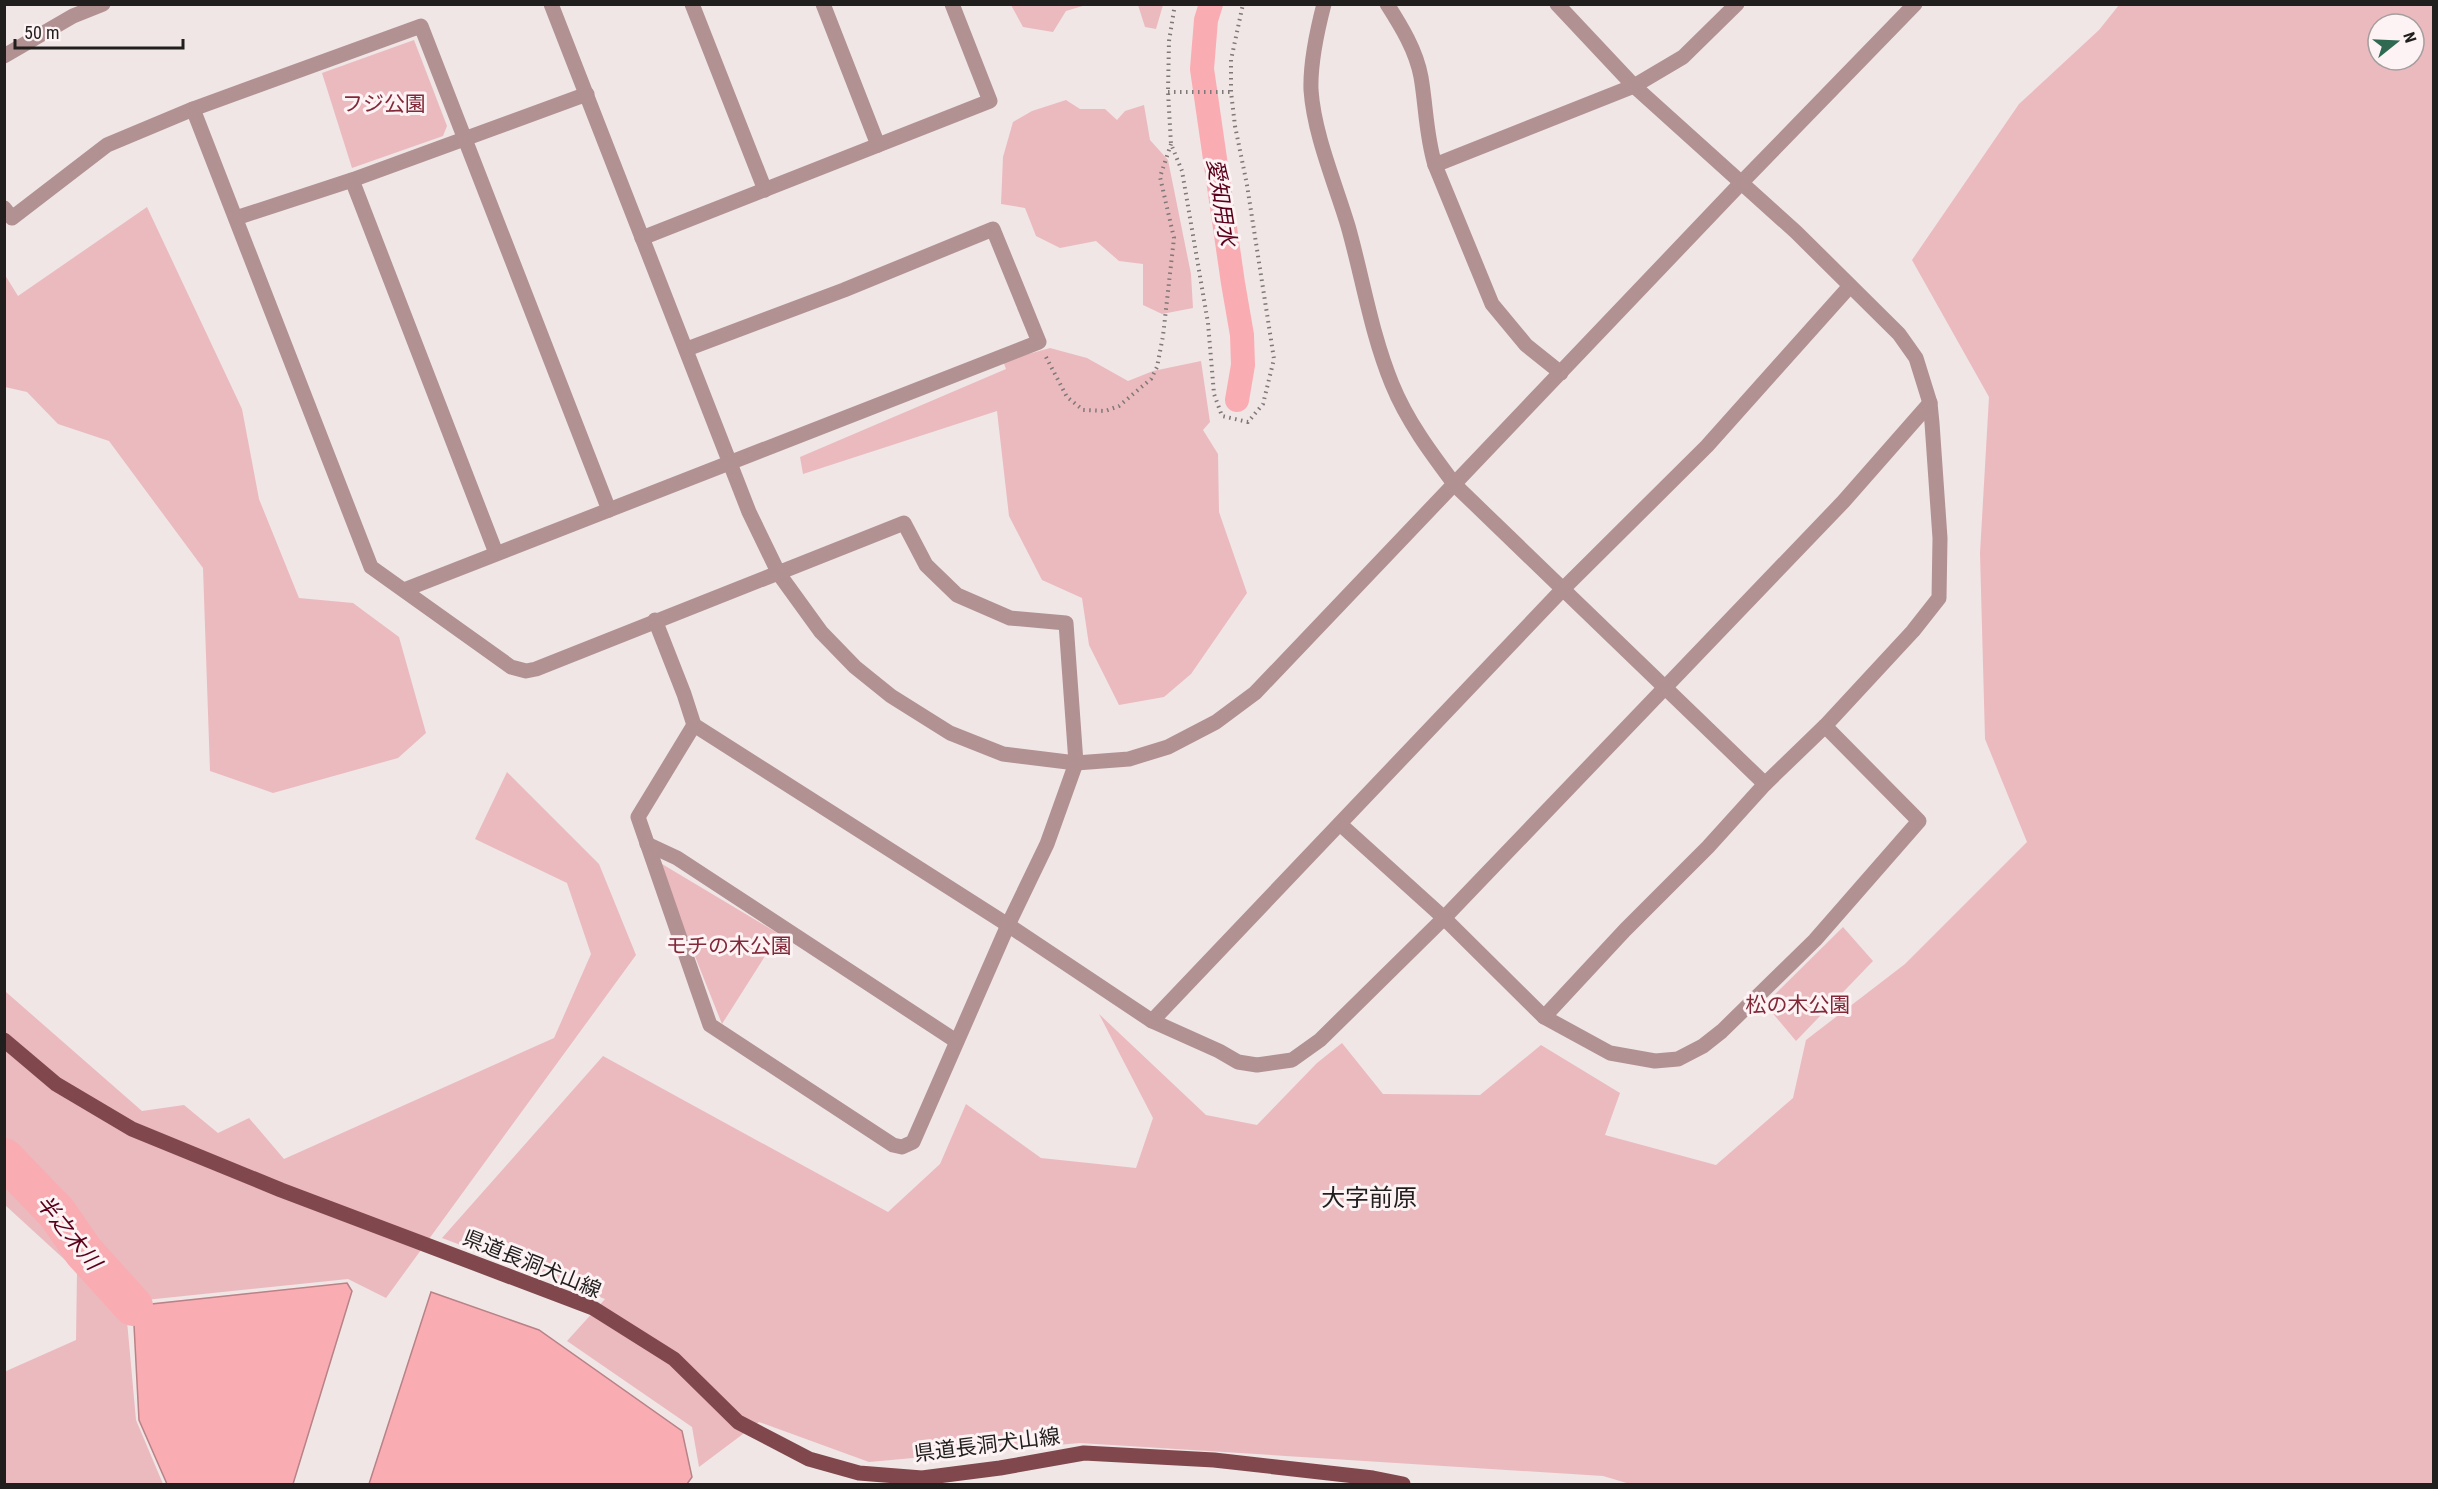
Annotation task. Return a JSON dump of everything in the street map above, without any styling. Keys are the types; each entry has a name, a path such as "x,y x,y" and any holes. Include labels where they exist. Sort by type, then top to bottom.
{"main road":[{"name":"県道長洞犬山線","path":"4,1040 56,1084 132,1130 281,1190 593,1308 674,1359 738,1422 809,1459 859,1473 922,1478 1000,1468 1083,1453 1214,1460 1373,1478 1403,1485"}],"street":[{"path":"4,56 73,16 103,4"},
{"path":"550,4 749,512 779,574 821,632 855,667 891,696 950,733 1003,754 1076,763 1130,759 1168,747 1216,722 1255,693 1915,4"},
{"path":"692,4 765,190"},
{"path":"823,4 878,145"},
{"path":"642,238 990,101 952,4"},
{"path":"1324,4 1317,31 1311,87 1314,113 1349,231 1370,317 1392,384 1417,434 1455,484 1562,590 1765,783"},
{"path":"1387,4 1404,31 1421,74 1430,147 1435,165 1492,304 1526,345 1561,373"},
{"path":"1544,1017 1625,930 1708,847 1765,783 1825,726 1913,630 1939,598 1940,538 1930,403 1916,358 1899,334 1796,232 1634,86 1557,4"},
{"path":"1435,165 1634,86 1683,57 1730,7"},
{"path":"4,208 12,219 107,145 193,109 421,26 609,510"},
{"path":"236,218 352,180 587,94"},
{"path":"193,109 371,567 511,667 526,671 536,669 904,523 926,565 957,595 1010,618 1066,623 1076,763 1047,844 1008,925 913,1142 902,1147 893,1145 710,1025 638,817 694,725"},
{"path":"352,180 496,553"},
{"path":"404,590 1038,342 993,229 844,290 687,349"},
{"path":"1152,1021 1562,590 1707,446 1850,286"},
{"path":"655,620 694,725 1008,925 1152,1021 1220,1051 1238,1062 1257,1065 1292,1060 1320,1041 1444,918 1843,502 1930,403"},
{"path":"1340,824 1444,918 1544,1017 1610,1053 1655,1061 1678,1059 1703,1046 1722,1031 1815,940 1918,821 1825,726"},
{"path":"647,844 677,858 956,1041"}],"path":[{"path":"1175,4 1169,41 1168,92 1171,144 1182,171 1208,323 1214,394 1222,416 1248,422 1263,404 1274,359 1231,92 1231,60 1243,4"},
{"path":"1168,92 1231,92"},
{"path":"1038,342 1067,398 1083,410 1105,411 1119,406 1151,379 1157,367 1163,336 1174,238 1160,177 1171,144"}],"green space":[{"path":"1011,5 1086,5 1066,11 1053,32 1023,27"},
{"path":"1138,5 1163,5 1156,29 1145,27"},
{"path":"2119,5 2433,5 2433,1484 1630,1484 1603,1476 1080,1443 869,1462 759,1422 699,1467 692,1427 567,1341 605,1299 442,1238 603,1056 888,1212 940,1164 966,1104 1041,1158 1136,1168 1153,1118 1099,1014 1206,1115 1257,1125 1317,1063 1342,1043 1383,1094 1480,1095 1541,1045 1620,1093 1605,1135 1716,1165 1793,1098 1806,1040 1905,964 2027,842 1985,739 1980,553 1989,397 1912,260 2019,104 2099,30"},
{"name":"フジ公園","path":"414,40 447,126 443,136 352,168 322,73"},
{"path":"1066,100 1080,109 1105,109 1117,120 1125,111 1144,105 1150,140 1168,160 1191,274 1193,308 1162,314 1143,305 1143,264 1119,261 1096,241 1060,248 1036,236 1025,208 1001,204 1003,157 1013,122 1032,111"},
{"path":"147,207 242,409 259,499 299,598 353,603 399,637 426,733 398,758 273,793 210,771 203,568 109,441 58,424 27,392 5,387 5,275 18,296"},
{"path":"1050,348 1087,358 1128,381 1153,371 1201,361 1210,422 1203,430 1218,454 1219,512 1247,593 1191,674 1164,697 1119,705 1089,645 1082,598 1042,580 1009,516 997,411 803,474 800,457 1006,369 1003,361"},
{"path":"507,772 599,864 636,955 386,1298 348,1279 136,1301 126,1310 136,1420 163,1484 5,1484 4,1372 76,1340 77,1271 5,1205 5,988 6,992 142,1111 184,1105 218,1133 249,1118 284,1159 554,1038 591,954 567,883 475,839"},
{"name":"モチの木公園","path":"657,861 779,934 722,1024"},
{"name":"松の木公園","path":"1843,927 1873,961 1796,1041 1765,1004"}],"shaded area":[{"path":"347,1283 352,1291 293,1484 167,1484 139,1420 133,1306"},
{"path":"431,1292 539,1330 682,1431 692,1477 687,1484 369,1484"}],"waterway":[{"name":"愛知用水","path":"1211,4 1206,20 1202,69 1242,335 1243,365 1237,400"},
{"name":"半之木川","path":"4,1158 57,1213 84,1252 133,1306"}],"district":[{"name":"大字前原","path":"1369,1198"}]}
